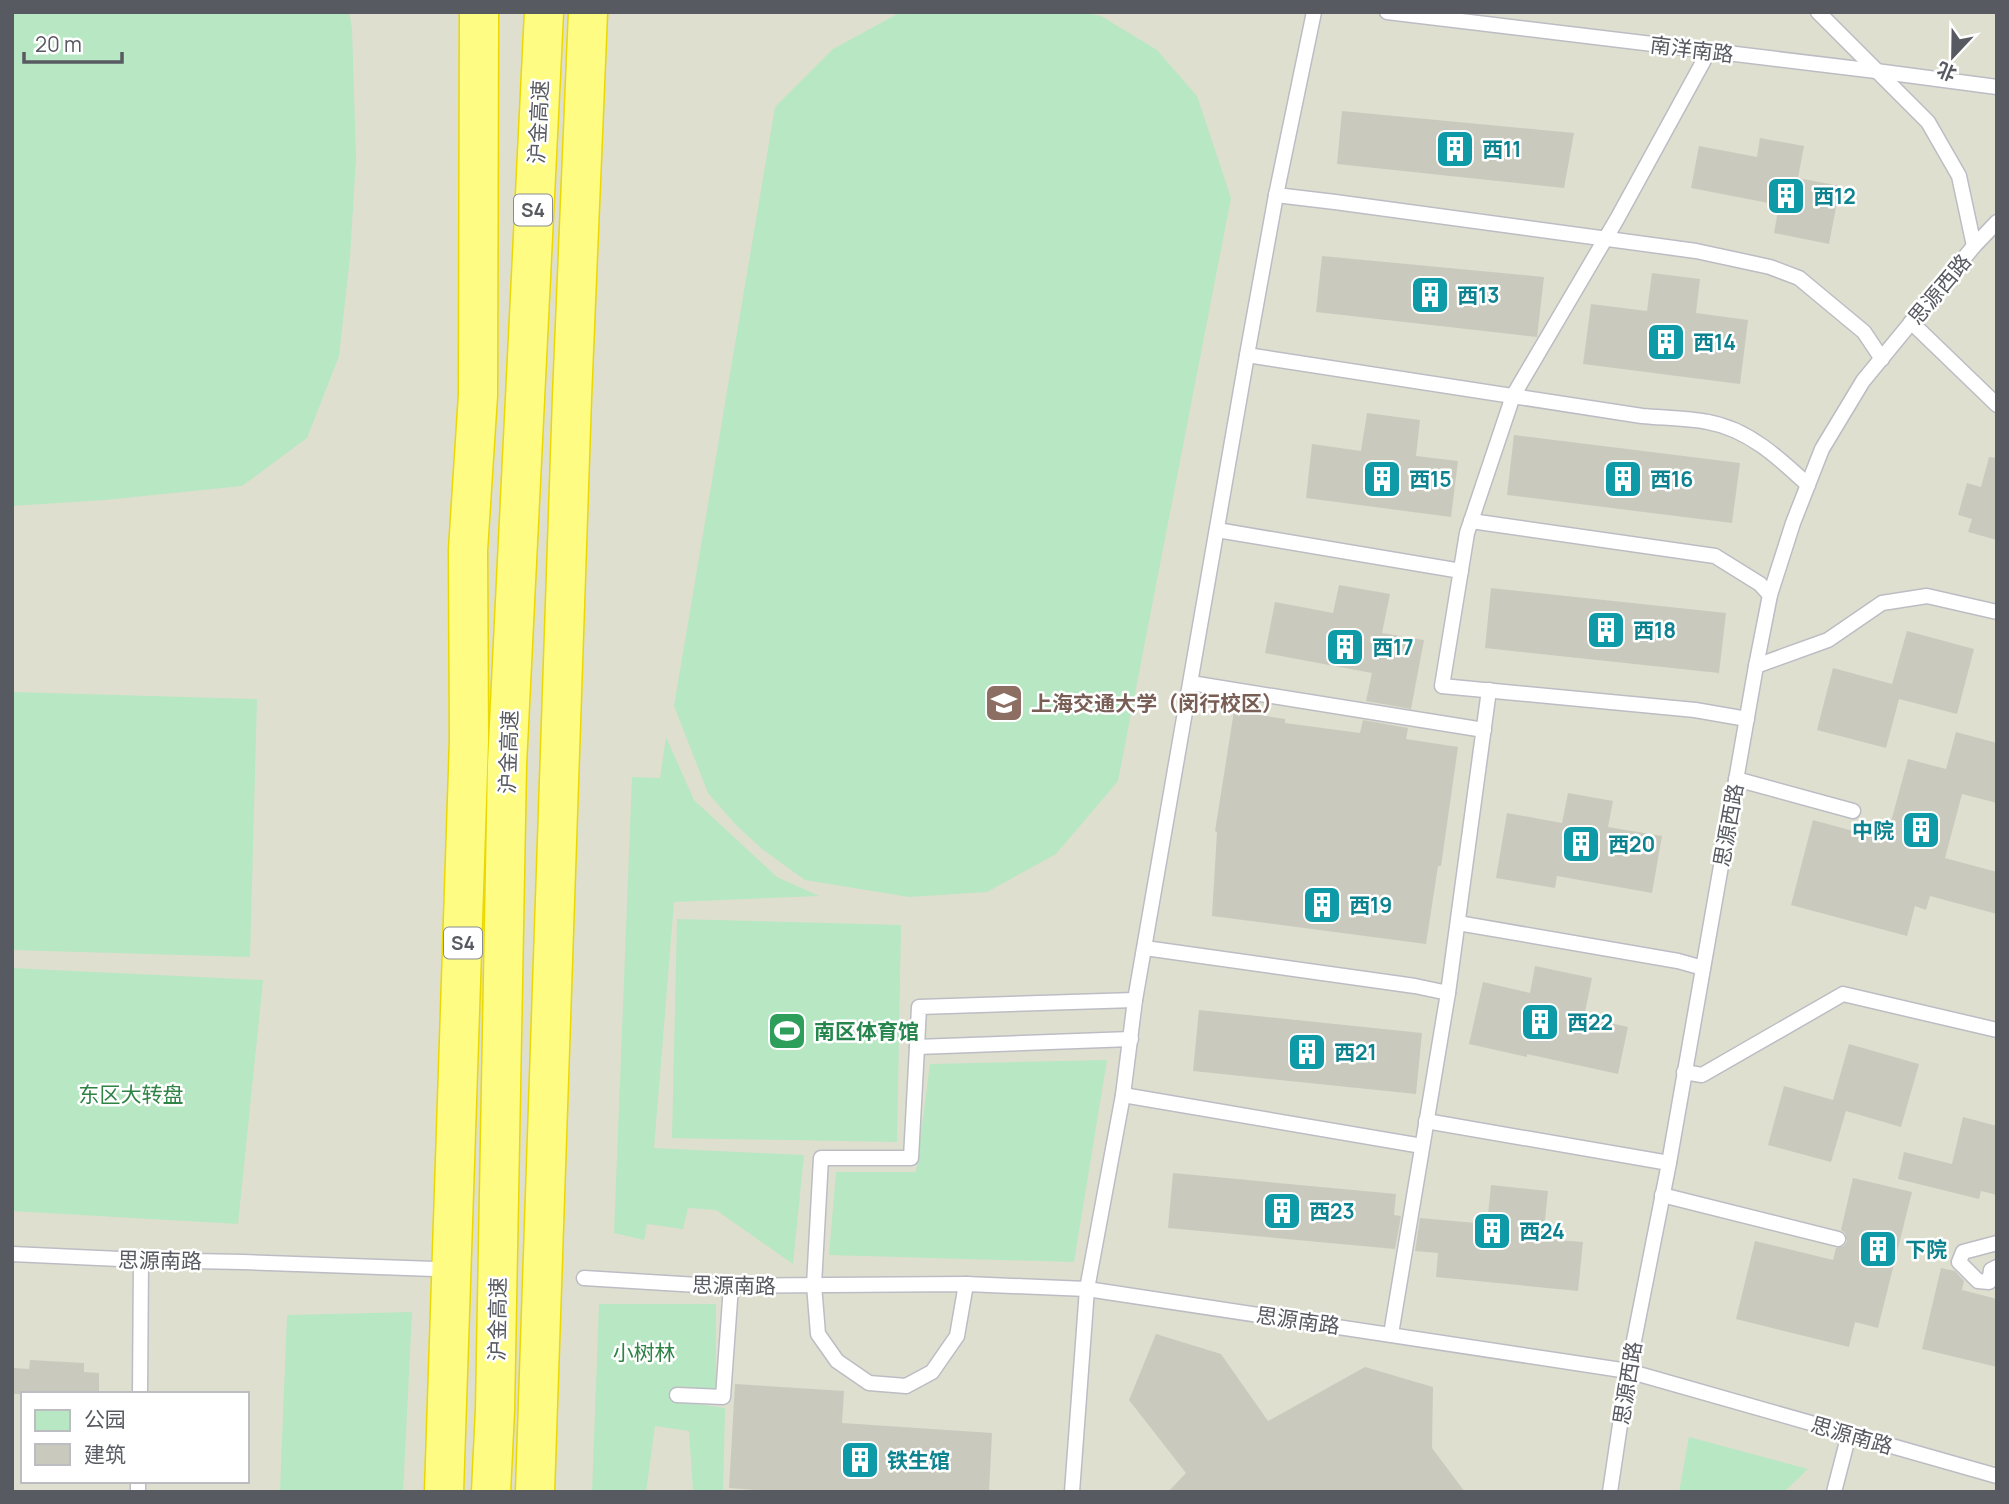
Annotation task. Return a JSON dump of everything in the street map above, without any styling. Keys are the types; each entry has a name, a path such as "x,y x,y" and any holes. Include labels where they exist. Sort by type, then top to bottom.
{"highway":[{"name":"沪金高速","path":"444,1492 469,740 468,551 478,395 479,12"},
{"name":"沪金高速","path":"491,1492 495,1410 507,765 544,12"},
{"name":"沪金高速","path":"535,1492 572,397 588,12"}],"lane":[{"path":"1072,1492 1087,1289 1123,1095 1135,1000 1247,355 1276,195 1314,12"},
{"name":"南洋南路","path":"1387,12 1997,87"},
{"path":"1818,12 1928,121 1959,176 1974,246"},
{"path":"1709,51 1605,240 1513,396 1467,533 1443,685 1695,710 1747,719"},
{"path":"1276,195 1696,251 1770,267 1799,278 1864,332 1882,359"},
{"name":"思源西路","path":"1610,1492 1629,1371 1669,1163 1770,595 1793,523 1822,449 1863,381 1974,246 1997,222"},
{"path":"1911,322 1997,405"},
{"path":"1247,355 1642,416 1708,422 1745,434 1808,485"},
{"path":"1471,521 1715,556 1760,584 1770,595"},
{"path":"1217,530 1461,571"},
{"path":"1756,666 1828,640 1882,603 1927,596 1997,612"},
{"path":"1191,683 1484,730"},
{"path":"1391,1334 1448,993 1489,690"},
{"path":"1736,779 1853,811"},
{"path":"1458,923 1678,961 1703,968"},
{"path":"1145,948 1448,993"},
{"path":"1684,1072 1702,1075 1843,994 1997,1030"},
{"path":"966,1284 957,1336 932,1372 906,1386 869,1383 837,1361 818,1334 814,1285 821,1158 911,1158 919,1007 1135,1000"},
{"path":"917,1047 1132,1039"},
{"path":"1123,1095 1422,1146"},
{"path":"1426,1121 1669,1163"},
{"path":"1662,1195 1838,1239"},
{"path":"1997,1243 1963,1252 1958,1262 1978,1281 1989,1282 1991,1270 1997,1267"},
{"name":"思源南路","path":"12,1254 434,1269"},
{"path":"140,1392 141,1260"},
{"name":"思源南路","path":"584,1278 732,1286 966,1284 1087,1289 1629,1371 1997,1476"},
{"path":"677,1395 723,1398 732,1286"},
{"path":"1834,1492 1849,1434"}],"shaded area":[{"name":"上海交通大学（闵行校区）","path":"12,12 1997,12 1997,1492 12,1492"}],"green space":[{"path":"12,12 349,12 352,28 356,159 350,257 339,356 307,438 242,486 12,506"},
{"path":"901,12 1080,12 1101,16 1157,50 1197,96 1231,198 1118,781 1056,854 987,892 909,897 805,880 762,849 708,793 674,706 775,107 833,49"},
{"path":"12,692 257,699 250,957 12,950"},
{"path":"666,737 694,800 777,877 819,896 674,902 654,1148 804,1155 793,1264 716,1210 688,1208 683,1229 647,1224 644,1240 614,1233 632,777 660,778"},
{"name":"南区体育馆","path":"677,919 901,925 897,1142 672,1138"},
{"name":"东区大转盘","path":"12,968 263,980 238,1224 12,1211"},
{"path":"1107,1060 1074,1262 829,1255 836,1172 916,1172 930,1064"},
{"name":"小树林","path":"599,1304 716,1304 716,1390 672,1390 669,1400 725,1408 723,1492 693,1492 689,1431 655,1426 646,1492 592,1492"},
{"path":"412,1312 403,1492 280,1492 287,1315"},
{"path":"1689,1437 1808,1469 1784,1492 1679,1492"}],"building":[{"name":"西11","path":"1342,111 1574,133 1564,188 1337,164"},
{"name":"西12","path":"1760,138 1804,146 1798,178 1840,186 1829,244 1774,233 1779,205 1691,188 1699,146 1757,157"},
{"name":"西13","path":"1322,256 1544,277 1537,337 1316,312"},
{"name":"西14","path":"1652,273 1700,279 1696,313 1748,320 1740,384 1583,364 1591,304 1647,311"},
{"name":"西15","path":"1367,413 1420,420 1416,456 1458,461 1451,517 1306,498 1312,444 1361,451"},
{"name":"西16","path":"1514,435 1740,463 1732,523 1507,495"},
{"path":"1989,457 1997,458 1997,540 1968,532 1972,519 1958,515 1967,483 1981,487"},
{"name":"西17","path":"1339,585 1390,594 1382,633 1424,640 1411,709 1366,701 1372,673 1265,653 1275,602 1333,613"},
{"name":"西18","path":"1491,588 1726,613 1719,673 1485,648"},
{"path":"1907,631 1974,649 1957,714 1899,699 1886,748 1817,730 1833,668 1892,684"},
{"path":"1234,711 1285,719 1285,723 1360,733 1363,720 1408,728 1406,739 1458,747 1441,866 1438,866 1426,944 1212,916 1215,831"},
{"name":"中院","path":"1956,732 1997,743 1997,803 1962,794 1945,858 1997,872 1997,914 1930,896 1926,910 1915,906 1907,936 1791,905 1813,820 1886,840 1908,759 1946,769"},
{"name":"西20","path":"1568,793 1613,801 1608,827 1662,836 1652,893 1557,876 1555,888 1496,878 1507,813 1562,823"},
{"name":"西22","path":"1535,966 1592,978 1584,1017 1628,1027 1618,1074 1469,1044 1483,982 1530,993"},
{"name":"西21","path":"1199,1010 1422,1033 1416,1094 1193,1071"},
{"path":"1849,1044 1919,1064 1901,1127 1846,1111 1831,1162 1768,1145 1784,1086 1833,1100"},
{"path":"1963,1117 1997,1126 1997,1195 1981,1191 1979,1199 1898,1179 1904,1152 1952,1164"},
{"name":"西23","path":"1173,1173 1396,1194 1394,1215 1401,1216 1395,1249 1168,1228"},
{"path":"1853,1178 1912,1192 1878,1328 1855,1322 1849,1347 1736,1319 1755,1241 1833,1260 1836,1248 1844,1246 1847,1241 1841,1230"},
{"name":"西24","path":"1491,1185 1548,1191 1543,1239 1583,1242 1578,1291 1436,1277 1438,1253 1415,1251 1420,1218 1487,1224"},
{"path":"1941,1268 1955,1271 1964,1281 1962,1290 1997,1299 1997,1367 1922,1349"},
{"path":"1156,1334 1221,1354 1268,1421 1365,1367 1433,1387 1432,1448 1465,1492 1168,1492 1186,1473 1129,1400"},
{"path":"30,1360 84,1363 84,1372 99,1373 99,1392 12,1394 12,1368 29,1369"},
{"name":"铁生馆","path":"735,1384 844,1391 842,1423 992,1433 989,1492 781,1492 729,1488"}],"place":[{"name":"西11","path":"1455,149"},
{"name":"西12","path":"1786,196"},
{"name":"西13","path":"1430,295"},
{"name":"西14","path":"1666,342"},
{"name":"西15","path":"1382,479"},
{"name":"西16","path":"1623,479"},
{"name":"西18","path":"1606,630"},
{"name":"西17","path":"1345,647"},
{"name":"上海交通大学（闵行校区）","path":"1004,703"},
{"name":"中院","path":"1921,830"},
{"name":"西20","path":"1581,844"},
{"name":"西19","path":"1322,905"},
{"name":"西22","path":"1540,1022"},
{"name":"南区体育馆","path":"787,1031"},
{"name":"西21","path":"1307,1052"},
{"name":"西23","path":"1282,1211"},
{"name":"西24","path":"1492,1231"},
{"name":"下院","path":"1878,1249"},
{"name":"铁生馆","path":"860,1460"}]}
